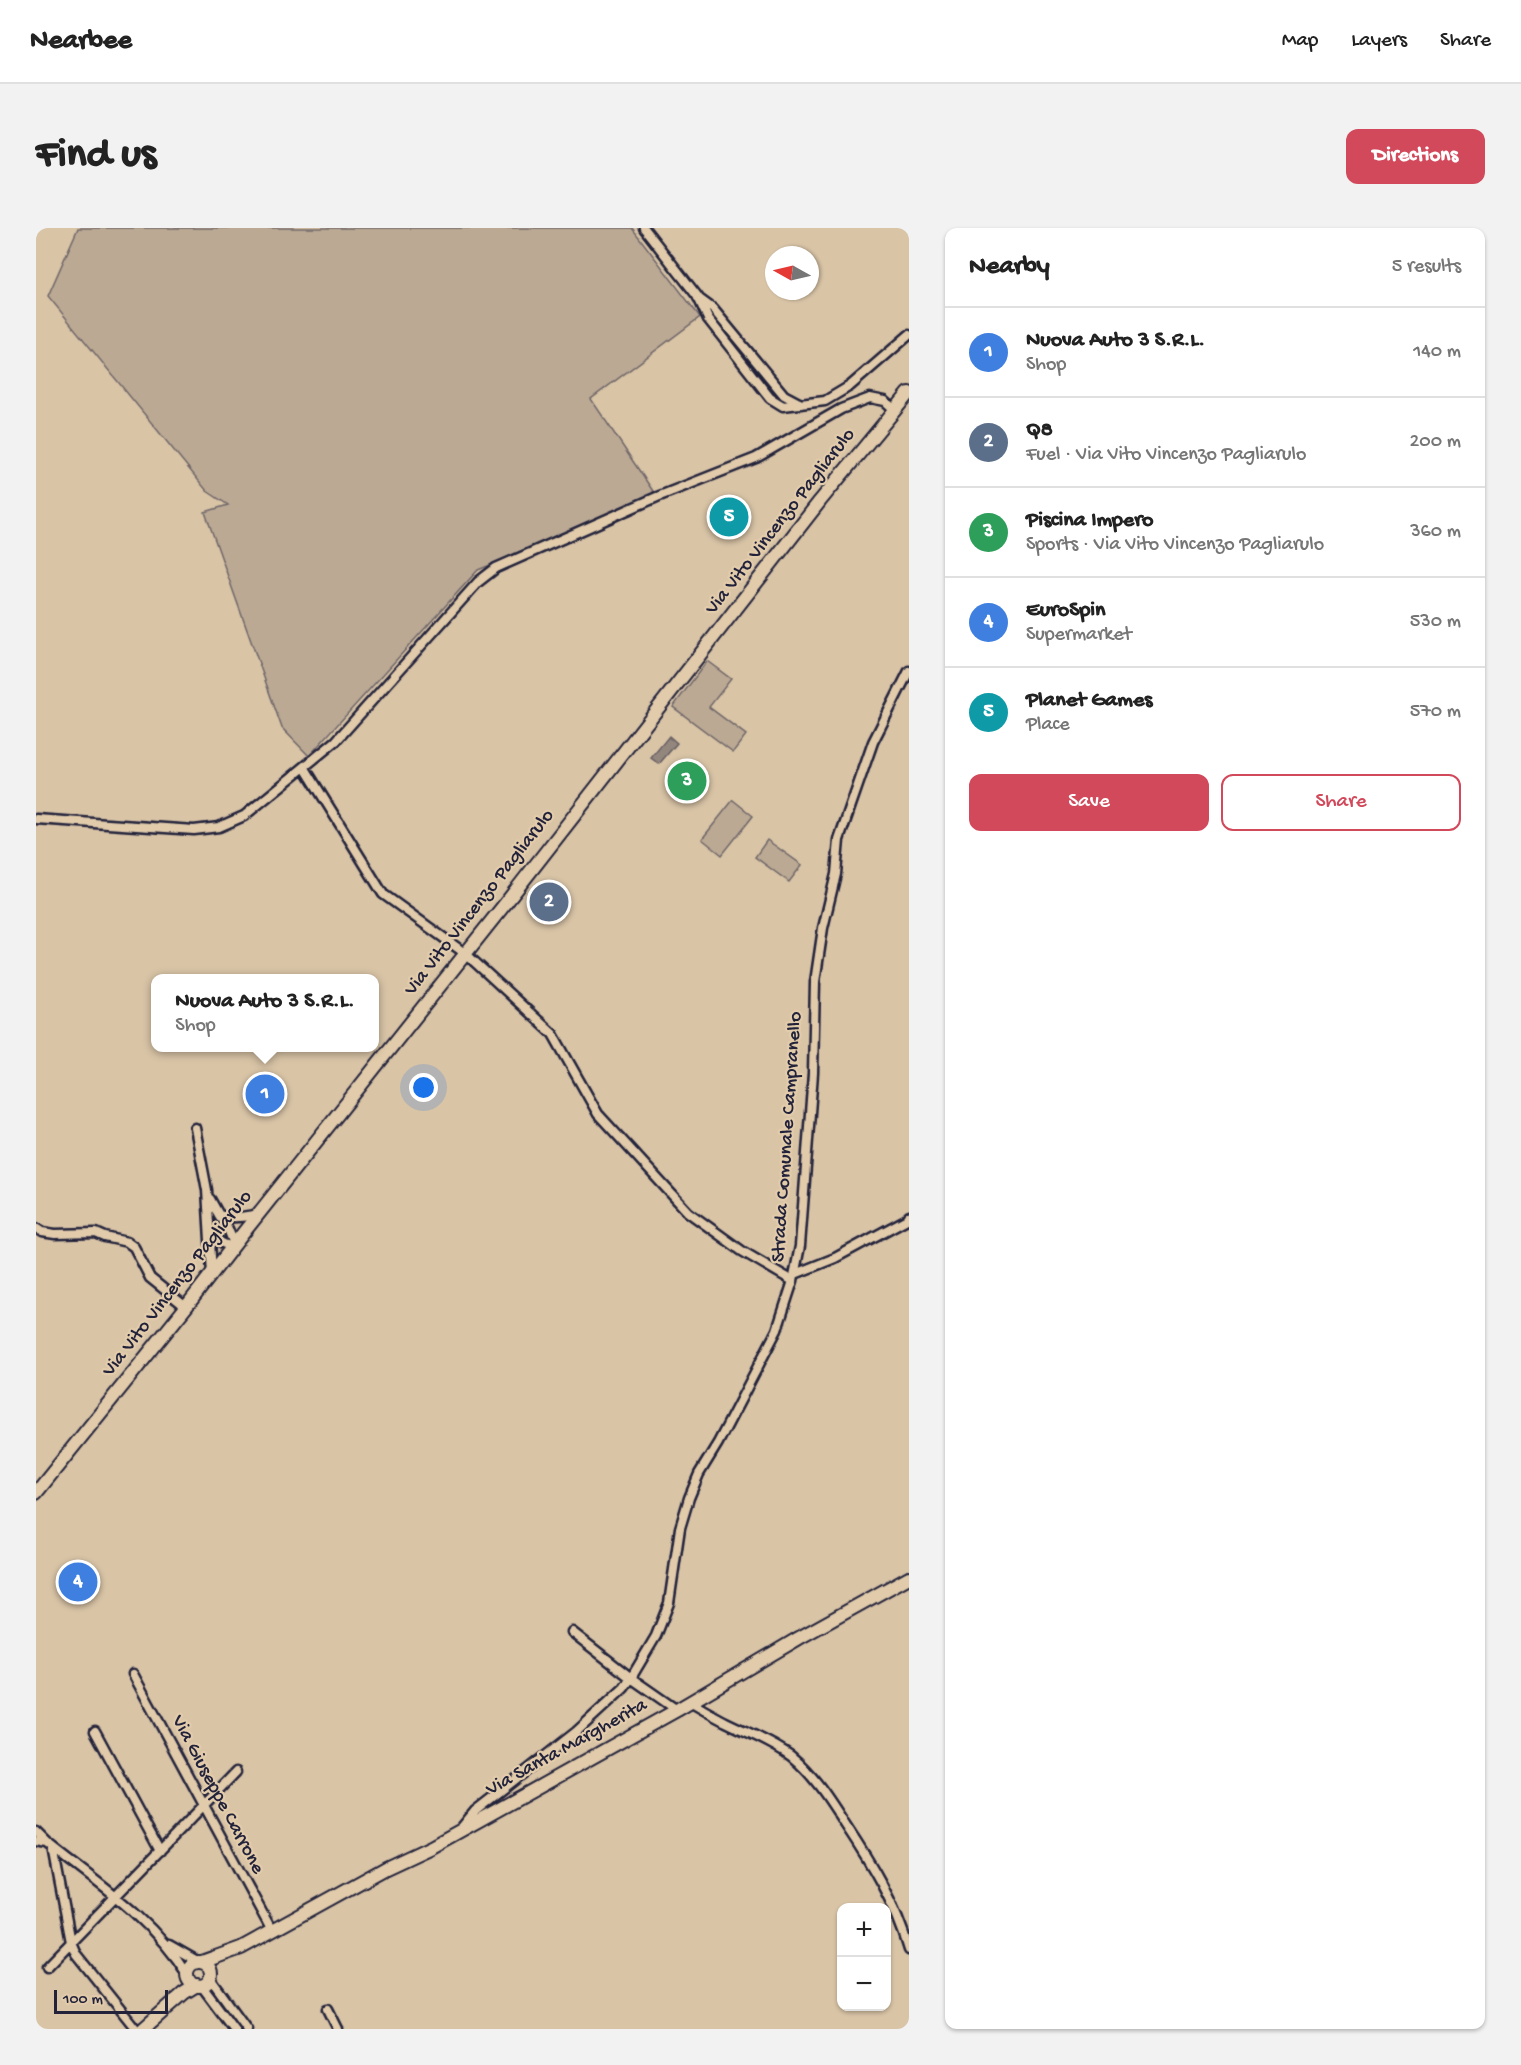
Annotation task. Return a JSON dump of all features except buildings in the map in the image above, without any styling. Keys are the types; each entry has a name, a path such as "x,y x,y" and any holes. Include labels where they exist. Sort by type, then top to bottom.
{"street":[{"path":"645,228 698,297 708,319 770,398 783,406 825,400 850,386 909,335"},
{"name":"Via Vito Vincenzo Pagliarulo","path":"36,1493 466,954 820,501 909,393"},
{"path":"36,819 194,830 219,827 244,816 336,741 478,582 496,568 657,497 756,458 841,409 870,398 885,401 895,410"},
{"name":"Strada Comunale Campranello","path":"459,1831 475,1811 576,1732 624,1688 631,1678 656,1636 669,1603 681,1528 699,1473 718,1443 777,1330 794,1277 800,1246 813,1072 815,982 823,928 836,874 839,840 873,742 909,671"},
{"path":"305,768 383,894 466,954 553,1034 598,1114 687,1212 742,1251 794,1277 835,1258 909,1216"},
{"path":"195,1128 207,1190 212,1275"},
{"path":"207,1190 213,1205 228,1229 233,1246"},
{"path":"219,1215 238,1218 258,1214"},
{"path":"209,1227 214,1238 233,1246"},
{"path":"36,1228 42,1232 55,1234 96,1233 128,1242 134,1247 150,1278 186,1307"},
{"name":"Via Santa Margherita","path":"199,1979 241,1948 386,1868 431,1847 909,1577"},
{"path":"572,1632 677,1710"},
{"name":"Via Giuseppe Carrone","path":"133,1674 272,1931"},
{"path":"690,1702 769,1742 808,1771 823,1789 873,1866 905,1935 909,1950"},
{"path":"95,1731 160,1851"},
{"path":"47,1967 236,1772"},
{"path":"36,1832 117,1895 247,2029"},
{"path":"36,1841 50,1845"},
{"path":"50,1845 71,1942 76,1954 136,2029"},
{"path":"143,2029 199,1979 208,1966 163,1942"},
{"name":"Via Santa Margherita","path":"200,1962 241,1948"},
{"path":"200,1962 189,1967 234,2029"},
{"path":"328,2009 338,2029"}],"shaded area":[{"path":"78,228 632,228 700,317 591,399 657,497 478,570 309,756 282,728 205,512 228,505 207,491 48,296"},
{"path":"707,661 731,679 709,707 746,735 733,752 673,707"},
{"path":"733,800 753,816 722,855 702,839"},
{"path":"767,840 802,865 789,882 755,857"}],"water":[{"path":"669,736 677,743 659,764 651,758"}],"place":[{"name":"Planet Games","path":"729,517"},
{"name":"Piscina Impero","path":"687,781"},
{"name":"Q8","path":"549,902"},
{"name":"Nuova Auto 3 S.R.L.","path":"265,1094"},
{"name":"EuroSpin","path":"78,1582"}]}
